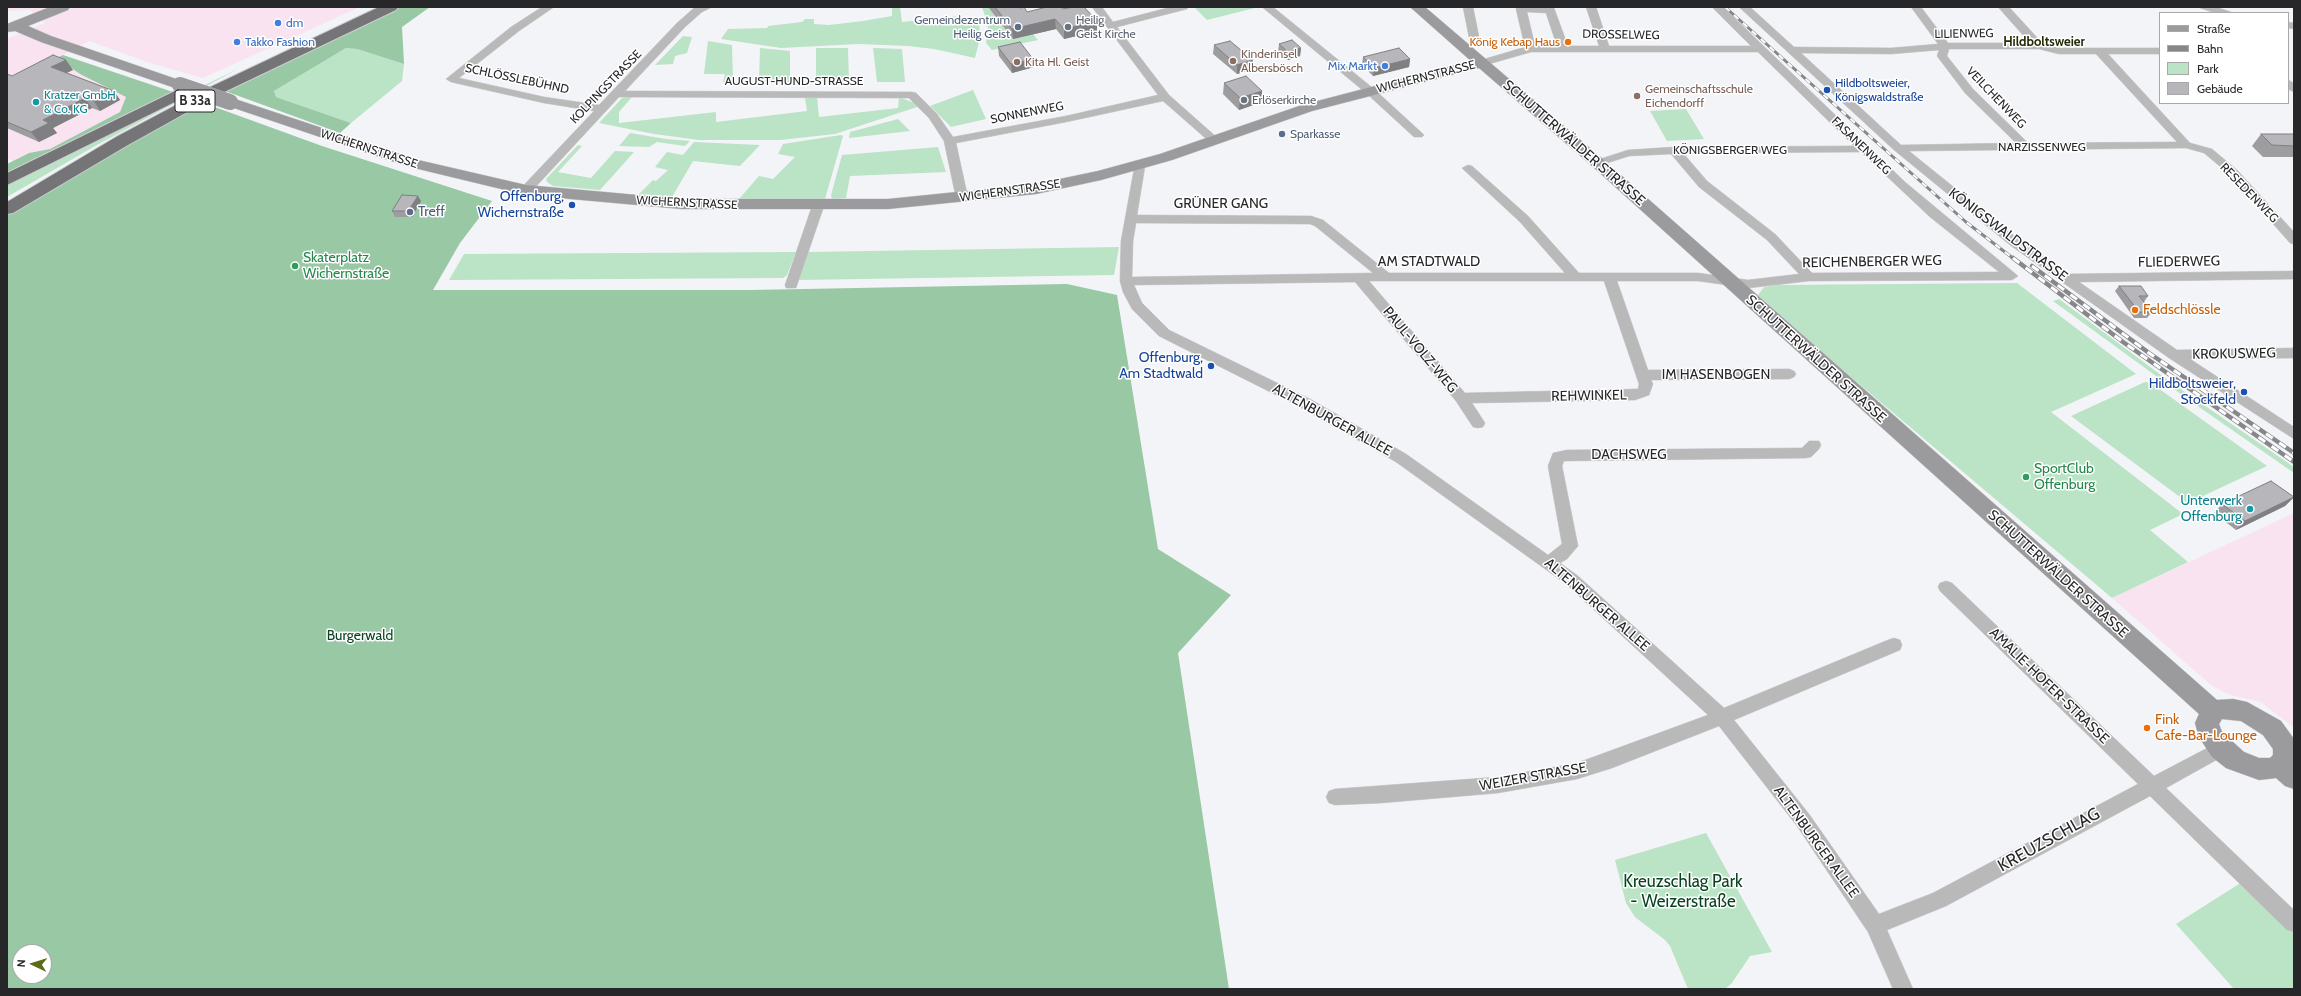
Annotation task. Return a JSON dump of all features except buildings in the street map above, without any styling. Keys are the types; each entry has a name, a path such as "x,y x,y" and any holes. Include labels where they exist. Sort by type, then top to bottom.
{"highway":[{"name":"B 33a","path":"7,202 118,137 280,52 376,7"},
{"name":"B 33a","path":"7,208 122,141 212,92 391,7"},
{"path":"7,180 232,68 280,52"}],"street":[{"path":"12,28 63,7"},
{"name":"SCHLÖSSLEBÜHND","path":"549,7 515,29 451,79 544,100 602,109"},
{"name":"KOLPINGSTRASSE","path":"526,190 681,25 703,7 707,7"},
{"path":"1097,7 1165,97 1215,140"},
{"path":"1112,25 1183,7"},
{"path":"1267,7 1370,91"},
{"name":"SCHUTTERWÄLDER STRASSE","path":"1417,7 1598,163 2213,712"},
{"path":"1468,7 1474,37"},
{"path":"1590,7 1605,48"},
{"name":"FASANENWEG","path":"1717,7 1864,150 1934,214 2012,276"},
{"name":"KÖNIGSWALDSTRASSE","path":"1744,7 1898,148 2014,242 2174,355 2294,434"},
{"name":"VEILCHENWEG","path":"1916,7 1945,46 1942,56 1969,91 2008,128 2025,147"},
{"path":"2003,7 2039,46"},
{"path":"1530,49 1521,8 1550,10 1563,47"},
{"path":"2208,10 2222,12"},
{"name":"WICHERNSTRASSE","path":"12,28 412,163 474,179 526,190 682,204 818,206 888,204 962,198 1036,189 1139,166 1308,108 1482,63"},
{"name":"LILIENWEG","path":"1791,50 1891,51 1945,46 2039,46 2059,51 2159,51"},
{"name":"DROSSELWEG","path":"1482,63 1530,49 1563,47 1761,49"},
{"name":"RESEDENWEG","path":"2099,51 2186,145 2208,152 2232,172 2294,240"},
{"name":"WICHERNSTRASSE","path":"1370,91 1418,135"},
{"name":"AUGUST-HUND-STRASSE","path":"617,94 912,95 933,116 950,141"},
{"name":"SONNENWEG","path":"950,141 1055,122 1165,97"},
{"path":"950,141 962,198"},
{"name":"NARZISSENWEG","path":"1898,148 2186,145"},
{"path":"1674,150 1703,184 1771,237 1809,277"},
{"name":"KÖNIGSBERGER WEG","path":"1598,163 1628,153 1674,150 1864,150"},
{"path":"1127,286 1127,241 1139,166"},
{"path":"1468,168 1524,219 1576,277"},
{"path":"791,285 818,206"},
{"name":"GRÜNER GANG","path":"1131,219 1311,220 1319,223 1386,277"},
{"name":"FLIEDERWEG","path":"2064,278 2294,275"},
{"name":"REICHENBERGER WEG","path":"1732,283 1809,277 2012,276"},
{"name":"AM STADTWALD","path":"1127,286 1386,277 1698,277 1732,283"},
{"name":"REHWINKEL","path":"1461,398 1636,395 1644,392 1646,384 1608,277"},
{"name":"PAUL-VOLZ-WEG","path":"1359,278 1461,398 1478,423"},
{"name":"ALTENBURGER ALLEE","path":"1127,286 1137,306 1164,333 1305,403 1401,458 1549,562 1572,580 1722,717 1803,820 1875,925 1903,989"},
{"name":"KROKUSWEG","path":"2174,355 2294,353"},
{"name":"IM HASENBOGEN","path":"1643,375 1789,374"},
{"name":"DACHSWEG","path":"1549,562 1561,555 1570,546 1556,466 1558,457 1567,455 1806,453 1814,445"},
{"name":"AMALIE-HOFER-STRASSE","path":"1946,587 2294,923"},
{"name":"WEIZER STRASSE","path":"1335,797 1381,795 1498,785 1577,771 1606,762 1722,717 1894,645"},
{"path":"2222,709 2233,709 2253,715 2272,728 2285,746 2286,754 2284,761 2286,772 2247,766 2221,749 2208,730 2208,717 2213,712 2222,709"},
{"name":"KREUZSCHLAG","path":"1875,925 1939,900 2129,796 2153,786 2221,749"}],"shaded area":[{"path":"7,7 360,7 203,78 150,63 89,41 58,58 80,74 126,97 120,112 50,149 29,153 13,161 7,158 7,39 45,23 30,10 7,11"},
{"path":"2294,513 2294,728 2261,702 2230,695 2212,686 2112,598"}],"green space":[{"path":"395,7 430,7 402,27 404,64 357,49 346,48 274,91 276,97 351,123 340,133 225,91"},
{"path":"892,7 900,7 902,22 960,16 961,20 979,19 980,38 975,58 934,49 908,46 858,44 781,48 721,39 728,29 767,28 768,26 802,22 805,19 814,19 814,24 829,25 892,16"},
{"path":"982,7 988,7 1013,39 1033,34 1038,40 992,50 986,43 988,25"},
{"path":"1194,7 1259,7 1207,20"},
{"path":"683,36 692,37 687,53 675,56 673,64 655,65"},
{"path":"708,41 732,45 733,82 723,82 725,74 704,74"},
{"path":"346,48 357,49 404,64 402,81 351,123 276,97 274,91"},
{"path":"760,48 790,51 790,82 759,82"},
{"path":"816,48 848,48 849,82 816,82"},
{"path":"873,48 902,49 905,82 877,82"},
{"path":"63,55 173,92 7,177 7,164 29,153 50,149 120,112 126,97 80,74 57,58"},
{"path":"240,68 97,145 7,197 7,184 120,126"},
{"path":"973,90 986,119 951,127 930,106"},
{"path":"632,97 619,112 619,123 716,112 716,122 807,111 805,98 817,97 819,117 898,108 899,97 917,104 917,107 835,134 780,140 699,140 654,134 599,123 622,98"},
{"name":"Burgerwald","path":"201,102 322,146 492,201 460,243 433,290 751,290 1067,284 1117,295 1158,549 1231,595 1178,653 1229,989 7,989 7,213"},
{"path":"1686,109 1704,139 1667,141 1650,111"},
{"path":"898,119 910,131 849,138 850,132"},
{"path":"630,133 690,141 685,146 657,142 649,147 619,146"},
{"path":"841,135 843,136 825,199 739,199 759,176 773,179 795,157 778,154 783,144"},
{"path":"694,142 760,145 740,166 693,161 672,197 639,194 653,180 656,181 668,170 655,167 667,152 683,155"},
{"path":"578,145 582,146 558,172 591,178 615,151 634,152 600,190 553,186 547,182 546,179"},
{"path":"938,147 946,172 850,176 846,198 832,199 831,195 842,155"},
{"path":"1119,247 1114,275 798,280 806,252"},
{"path":"796,252 787,275 783,278 449,280 464,254"},
{"name":"SportClub Offenburg","path":"2017,283 2136,374 2051,412 2183,514 2150,530 2188,562 2112,598 1838,366 1758,295 1764,287 1777,285"},
{"path":"2059,299 2169,381 2294,467 2294,473 2189,400 2053,301"},
{"path":"2145,382 2151,383 2267,466 2188,503 2071,416"},
{"name":"Kreuzschlag Park - Weizerstraße","path":"1706,833 1772,952 1750,956 1732,983 1725,989 1688,989 1670,946 1665,940 1635,917 1626,903 1615,860"},
{"path":"2242,882 2294,919 2294,989 2234,989 2176,924"}],"railway":[{"path":"1725,7 1966,222 2014,259"},
{"path":"2013,258 2123,342 2294,462"},
{"path":"2032,266 2149,353 2294,453"}],"place":[{"name":"dm","path":"278,23"},
{"name":"Gemeindezentrum Heilig Geist","path":"1018,27"},
{"name":"Heilig Geist Kirche","path":"1068,27"},
{"name":"Takko Fashion","path":"237,42"},
{"name":"König Kebap Haus","path":"1568,42"},
{"name":"Kinderinsel Albersbösch","path":"1233,61"},
{"name":"Kita Hl. Geist","path":"1017,62"},
{"name":"Mix Markt","path":"1385,66"},
{"name":"Hildboltsweier, Königswaldstraße","path":"1827,90"},
{"name":"Gemeinschaftsschule Eichendorff","path":"1637,96"},
{"name":"Erlöserkirche","path":"1244,100"},
{"name":"Kratzer GmbH & Co. KG","path":"36,102"},
{"name":"Sparkasse","path":"1282,134"},
{"name":"Offenburg, Wichernstraße","path":"572,205"},
{"name":"Treff","path":"410,212"},
{"name":"Skaterplatz Wichernstraße","path":"295,266"},
{"name":"Feldschlössle","path":"2135,310"},
{"name":"Offenburg, Am Stadtwald","path":"1211,366"},
{"name":"Hildboltsweier, Stockfeld","path":"2244,392"},
{"name":"SportClub Offenburg","path":"2026,477"},
{"name":"Unterwerk Offenburg","path":"2250,509"},
{"name":"Fink Cafe-Bar-Lounge","path":"2147,728"}],"district":[{"name":"Hildboltsweier","path":"2044,42"}]}
